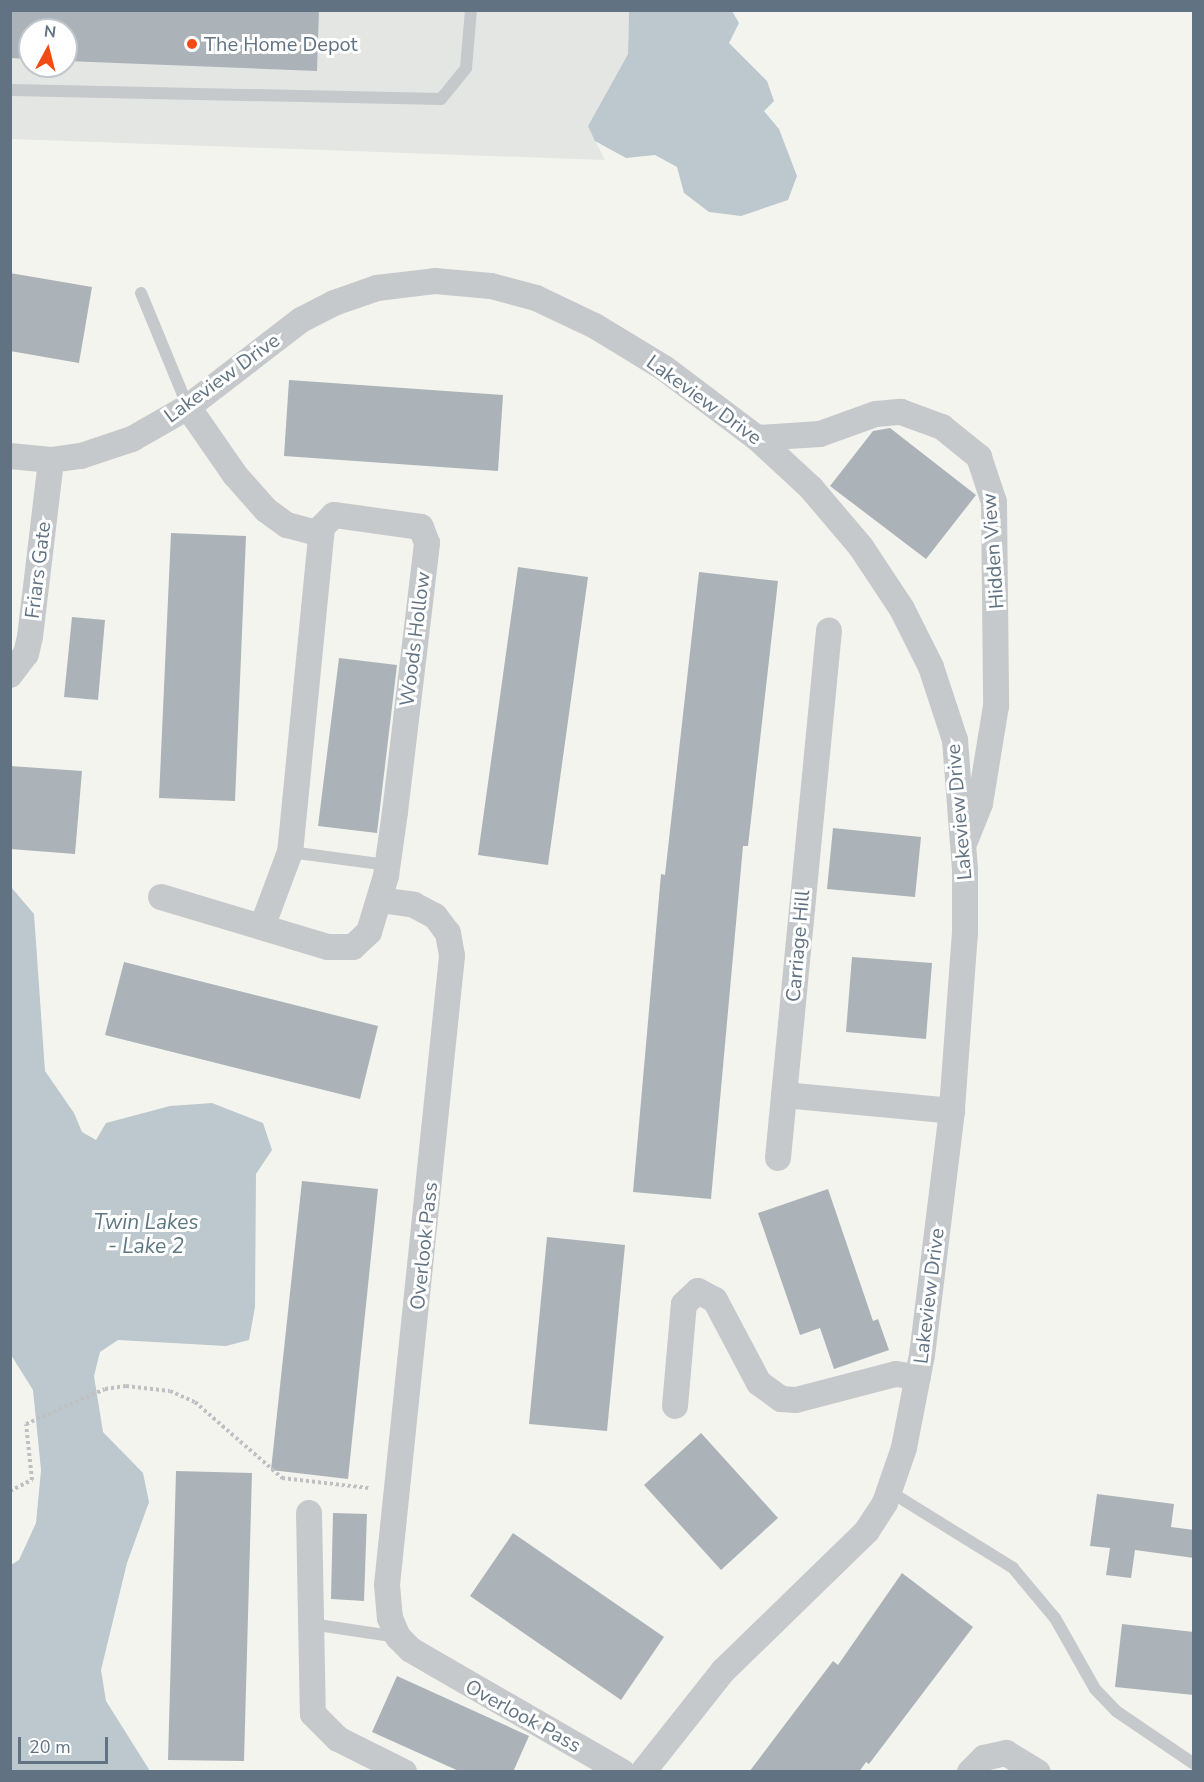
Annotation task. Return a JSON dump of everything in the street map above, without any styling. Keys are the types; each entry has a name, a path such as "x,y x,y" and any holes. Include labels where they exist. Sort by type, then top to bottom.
{"street":[{"name":"Lakeview Drive","path":"10,456 51,460 81,456 132,439 188,407 302,320 334,303 377,288 435,281 491,286 536,298 596,326 664,368 757,438 811,488 861,547 917,638 931,667 955,740 963,845 965,932 952,1111 918,1377 904,1448 889,1491 867,1531 723,1671 643,1772"},
{"path":"188,407 235,476 266,510 287,525 321,534 290,852 262,927"},
{"name":"Hidden View","path":"757,438 820,434 876,414 901,412 942,427 979,457 994,501 996,706 980,804 963,845"},
{"name":"Friars Gate","path":"10,675 26,654 30,638 51,460"},
{"name":"Woods Hollow","path":"160,897 328,947 352,947 369,932 380,900 388,865 425,534 417,525 334,515 325,521 321,534"},
{"name":"Carriage Hill","path":"778,1158 829,630"},
{"name":"Overlook Pass","path":"380,900 414,906 435,916 448,933 452,956 387,1594 398,1638 411,1650 478,1692 622,1772"},
{"path":"784,1095 952,1111"},
{"path":"675,1406 684,1304 698,1292 715,1300 759,1383 782,1399 796,1400 896,1374 918,1377"},
{"path":"309,1513 313,1714 338,1739 404,1772"},
{"path":"970,1772 984,1758 1006,1753 1038,1772"}],"lane":[{"path":"10,90 441,99 466,68 471,10"},
{"path":"141,293 188,407"},
{"path":"290,852 388,865"},
{"path":"889,1491 1013,1568 1055,1618 1095,1689 1116,1711 1194,1764"},
{"name":"Overlook Pass","path":"311,1624 398,1638"}],"path":[{"path":"10,1491 32,1480 26,1424 105,1389 147,1386 195,1402 282,1478 398,1491"}],"shaded area":[{"path":"11,11 629,11 628,54 588,126 605,160 11,139"}],"water":[{"path":"629,11 732,11 739,23 729,43 767,81 774,101 764,111 779,129 797,176 788,200 741,216 709,212 684,193 677,167 655,155 626,158 595,141 588,126 628,54"},
{"name":"Twin Lakes - Lake 2","path":"11,887 34,914 45,1071 74,1113 82,1132 96,1140 106,1123 170,1106 212,1103 263,1123 272,1150 256,1174 255,1307 249,1340 226,1346 118,1340 100,1352 94,1376 103,1432 143,1473 149,1502 127,1563 101,1670 106,1701 150,1771 11,1771 11,1565 19,1560 36,1523 41,1470 33,1390 11,1355"}],"building":[{"name":"The Home Depot","path":"10,10 319,10 317,71 78,61 78,18 18,18 18,58 10,58"},
{"path":"10,273 92,287 79,363 10,351"},
{"path":"289,380 503,395 498,471 284,456"},
{"path":"890,428 976,495 926,559 830,486 873,431"},
{"path":"171,533 246,536 235,801 159,798"},
{"path":"518,567 588,577 548,865 478,855"},
{"path":"699,572 778,581 748,846 743,846 711,1199 633,1192 661,874 665,875"},
{"path":"72,617 105,620 98,700 64,697"},
{"path":"339,658 397,665 377,833 318,826"},
{"path":"10,766 82,771 75,854 10,849"},
{"path":"833,828 921,837 915,897 827,889"},
{"path":"852,957 932,963 926,1039 846,1032"},
{"path":"124,962 378,1026 360,1099 105,1035"},
{"path":"302,1181 378,1189 348,1479 271,1470"},
{"path":"828,1189 873,1321 878,1319 889,1350 834,1369 820,1328 800,1335 758,1213"},
{"path":"547,1237 625,1245 607,1431 529,1424"},
{"path":"701,1433 778,1518 721,1570 644,1485"},
{"path":"176,1471 252,1473 244,1761 168,1760"},
{"path":"1097,1494 1174,1504 1171,1527 1194,1530 1194,1558 1135,1550 1131,1578 1106,1575 1110,1548 1090,1546"},
{"path":"333,1513 367,1514 364,1601 331,1599"},
{"path":"513,1533 664,1637 621,1700 470,1596"},
{"path":"902,1573 973,1627 869,1764 866,1762 859,1772 749,1772 833,1661 838,1665"},
{"path":"1122,1624 1194,1632 1194,1695 1115,1687"},
{"path":"397,1676 529,1736 513,1772 461,1772 372,1732"}],"place":[{"name":"The Home Depot","path":"192,44"}]}
